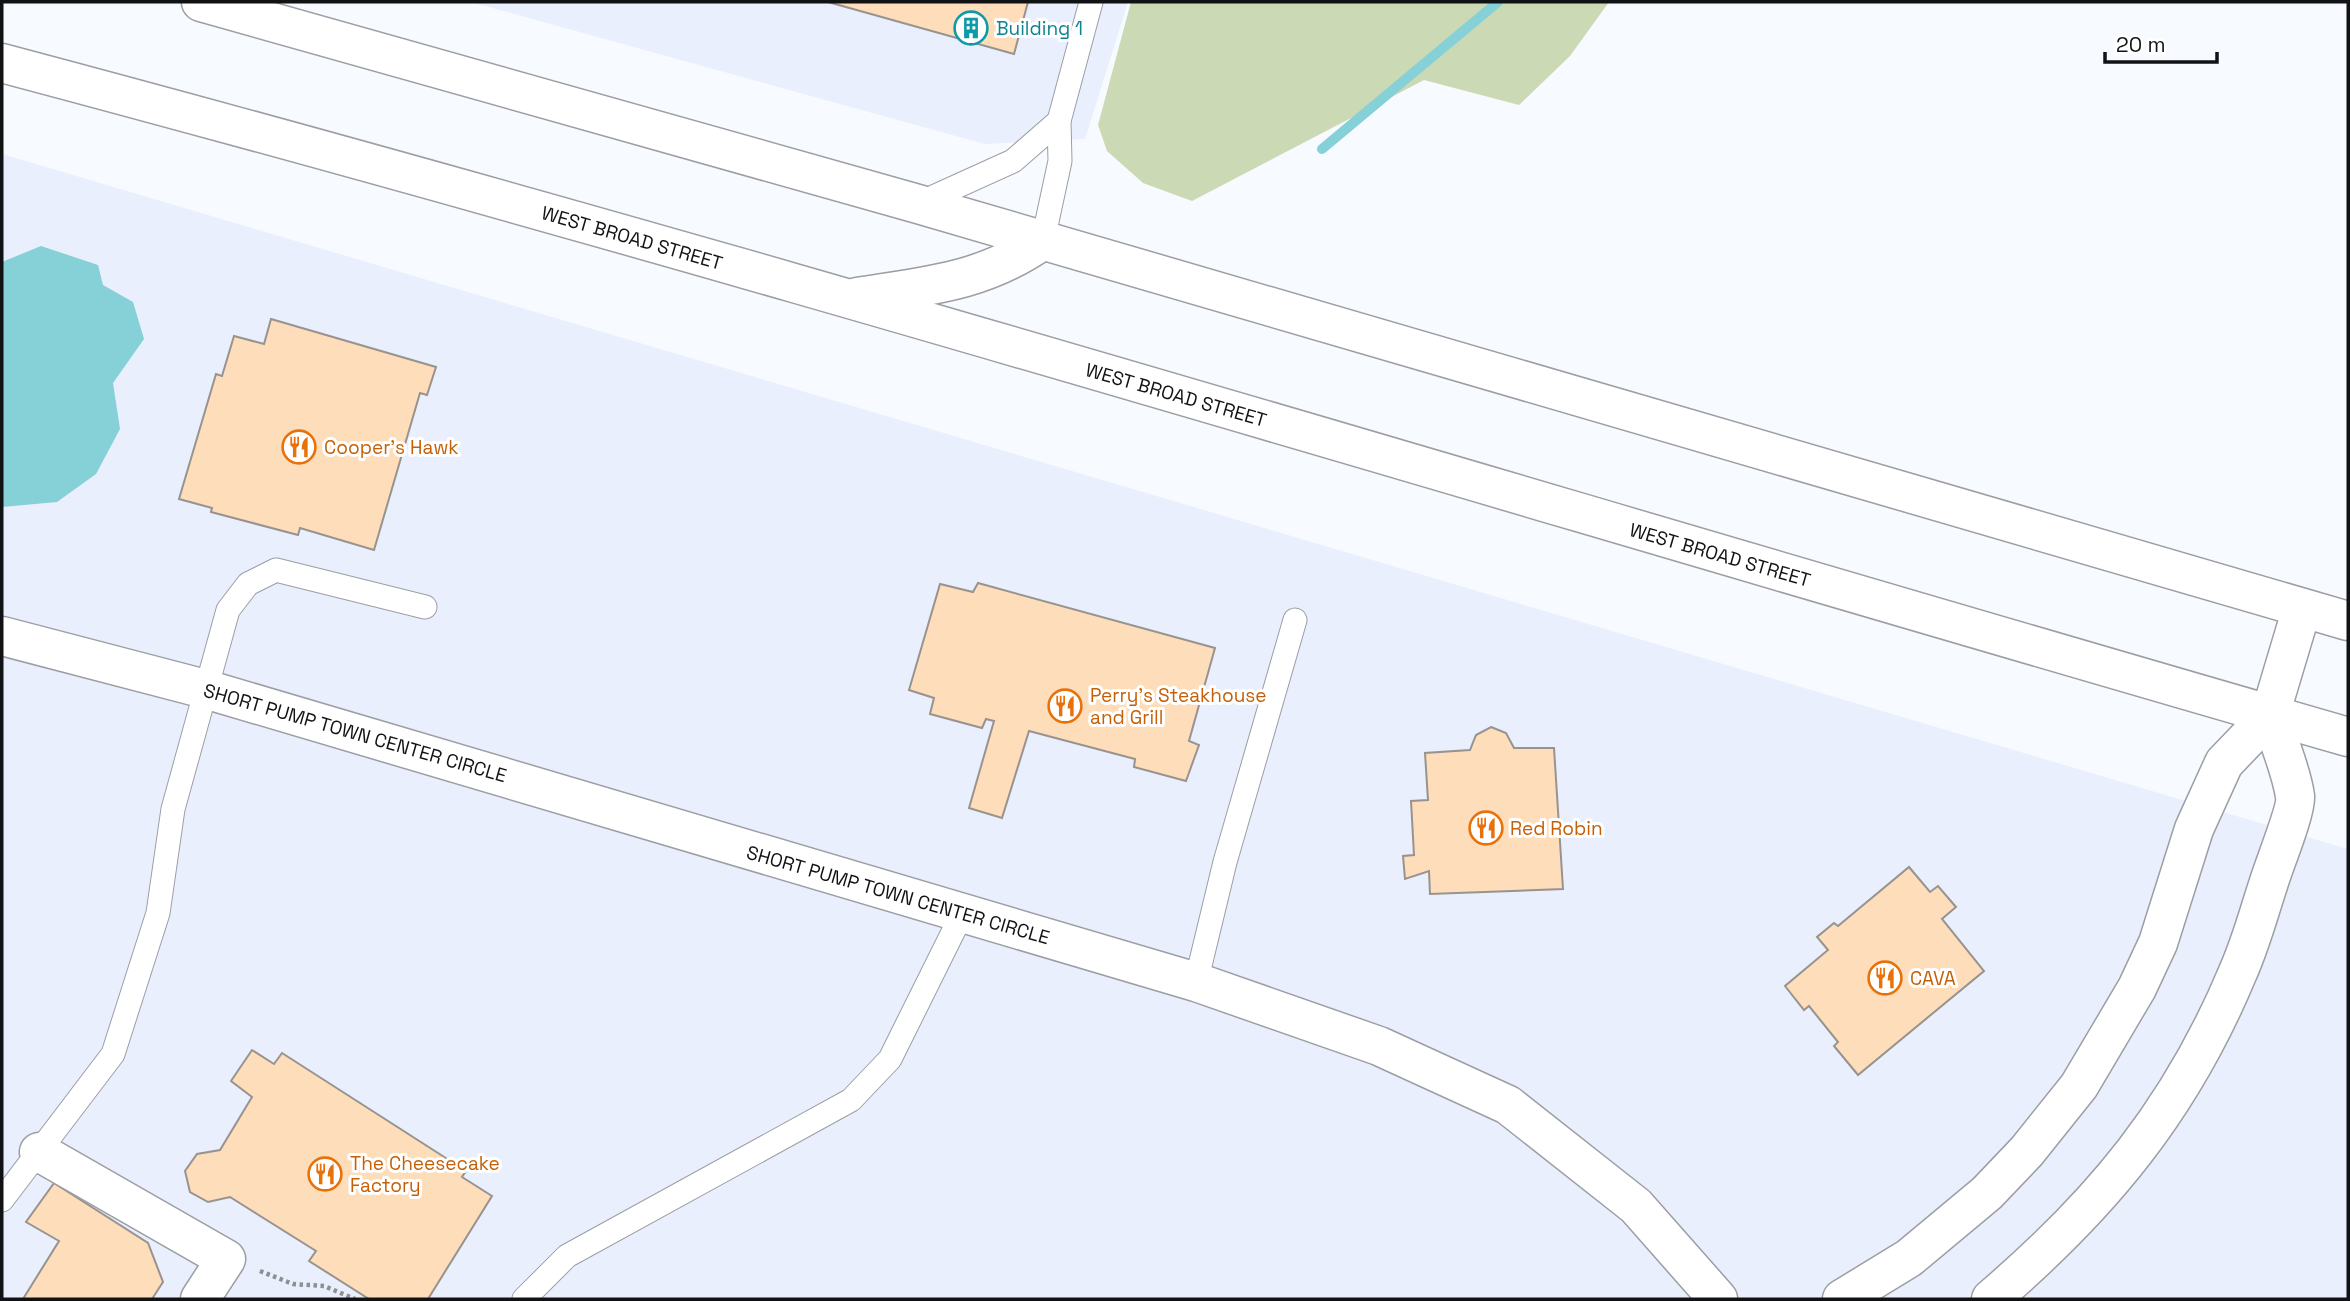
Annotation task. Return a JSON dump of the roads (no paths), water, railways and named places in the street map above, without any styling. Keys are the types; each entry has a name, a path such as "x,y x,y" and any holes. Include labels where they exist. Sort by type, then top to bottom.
{"main road":[{"path":"201,2 241,8 2348,621"},
{"name":"WEST BROAD STREET","path":"2,63 216,120 845,298 2348,737"},
{"path":"845,298 926,286 976,275 1013,261 1043,240"},
{"path":"1842,1299 1909,1258 1987,1193 2027,1151 2079,1086 2137,988 2158,943 2194,829 2224,763 2270,715 2302,608"},
{"name":"SHORT PUMP TOWN CENTER CIRCLE","path":"2,636 205,689 1196,982 1378,1046 1508,1105 1636,1206 1718,1299"},
{"path":"1991,1299 2052,1248 2139,1149 2187,1078 2218,1018 2243,959 2295,798 2270,715"},
{"path":"38,1152 226,1259 200,1299"}],"lane":[{"path":"1043,240 1060,161 1059,121 1091,2"},
{"path":"918,204 1013,161 1059,121"},
{"path":"2,1200 114,1054 158,913 173,809 228,610 248,584 276,570 425,607"},
{"path":"1196,982 1225,862 1295,620"},
{"path":"524,1299 567,1256 851,1100 890,1059 962,914"}],"water":[{"path":"41,246 98,265 103,285 133,302 144,339 113,383 120,429 96,474 57,502 2,507 2,262"}],"waterway":[{"path":"1322,149 1498,2"}],"place":[{"name":"Building 1","path":"971,28"},
{"name":"Cooper's Hawk","path":"299,447"},
{"name":"Perry's Steakhouse and Grill","path":"1065,706"},
{"name":"Red Robin","path":"1486,828"},
{"name":"CAVA","path":"1885,978"},
{"name":"The Cheesecake Factory","path":"325,1174"}]}
